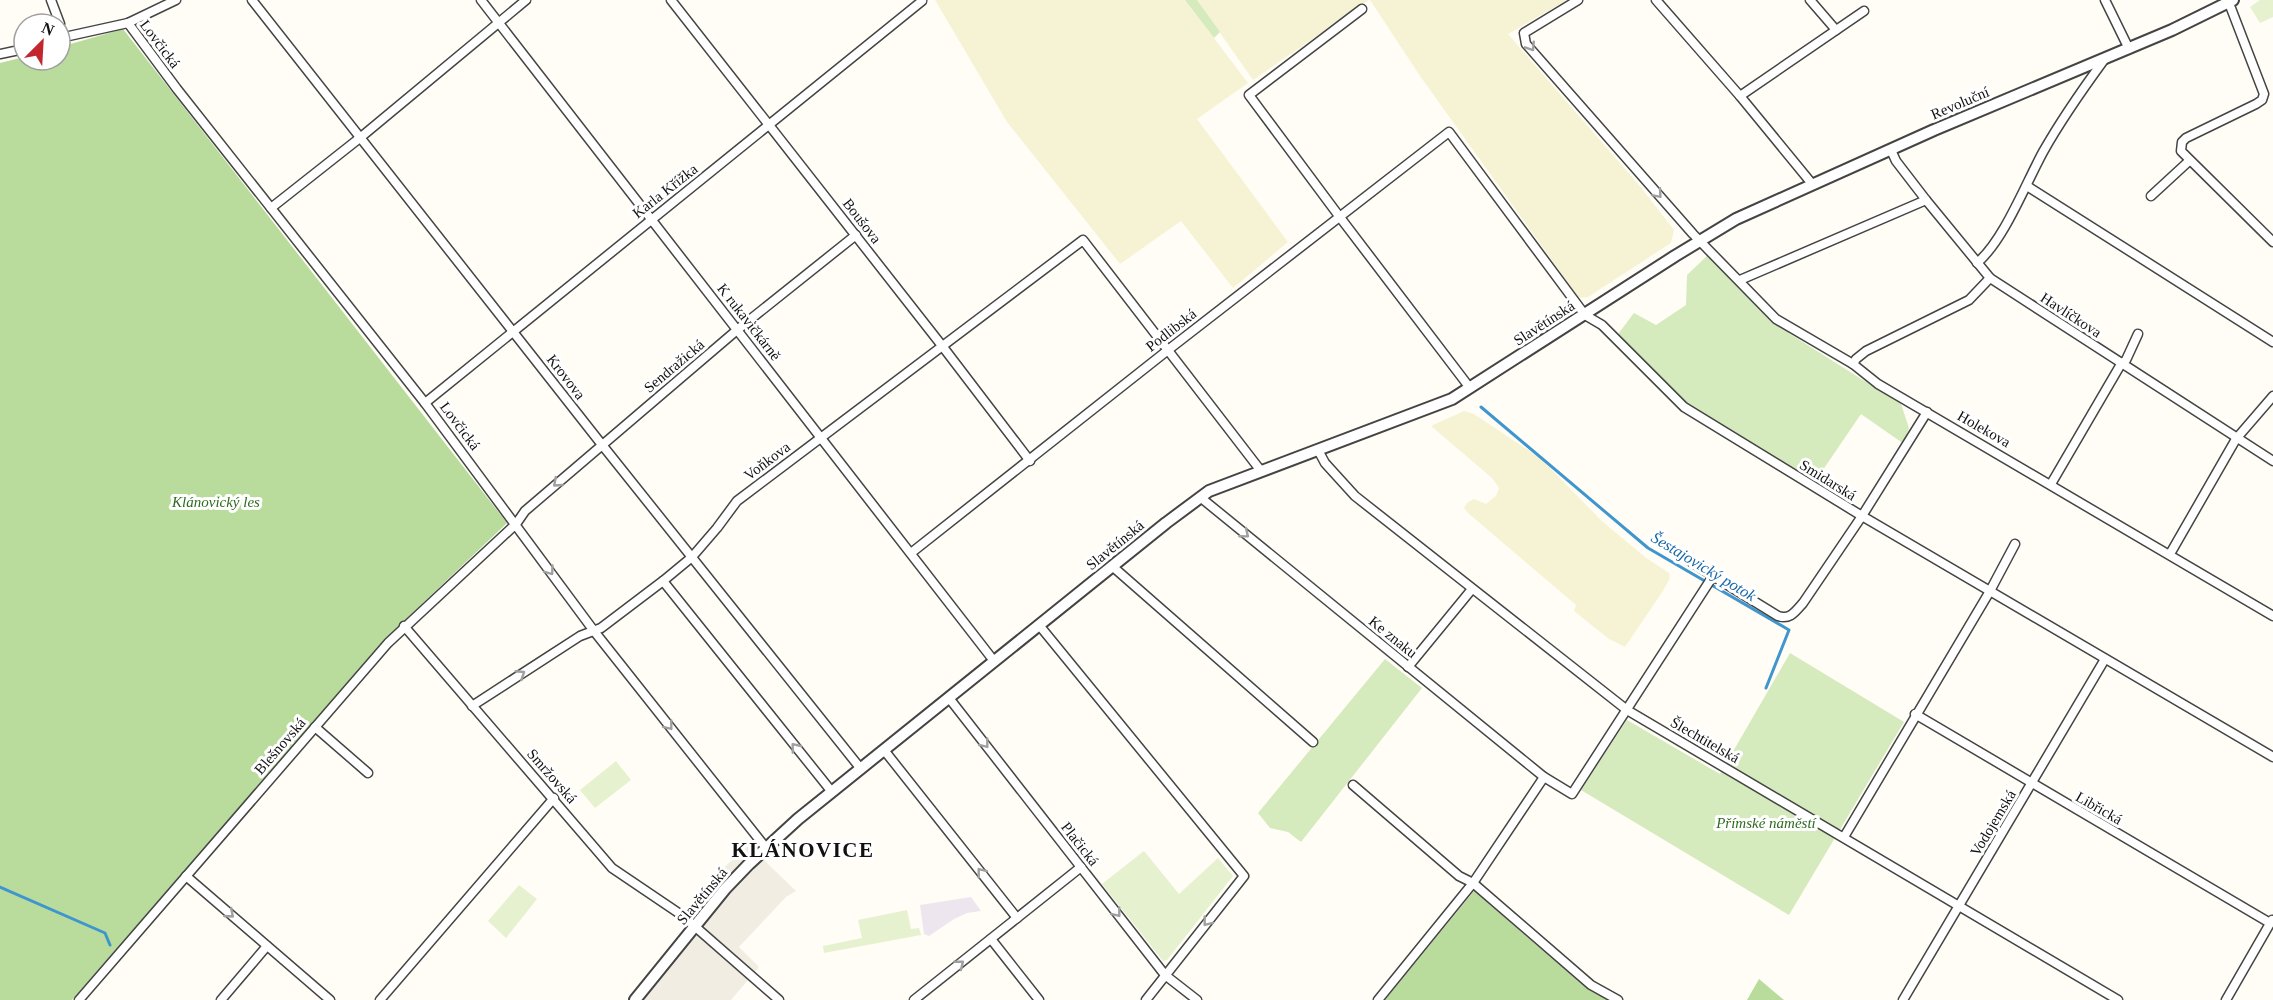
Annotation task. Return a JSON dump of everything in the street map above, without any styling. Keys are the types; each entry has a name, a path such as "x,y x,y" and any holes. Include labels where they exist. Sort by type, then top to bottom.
{"street":[{"path":"72,35 128,24 176,0"},
{"name":"Krovova","path":"252,0 861,769"},
{"name":"K rukavičkárně","path":"482,0 994,661"},
{"path":"271,208 361,137 526,0"},
{"name":"Boušova","path":"671,0 943,347 1029,461"},
{"name":"Holekova","path":"1578,0 1524,33 1526,44 1693,234 1776,319 1853,364 1878,384 2273,616"},
{"path":"1656,0 1740,96 1813,185"},
{"path":"1810,0 1836,30"},
{"path":"2105,0 2129,49"},
{"name":"Karla Křížka","path":"425,403 922,1"},
{"path":"2231,1 2264,94 2262,100 2256,104 2183,140 2181,151 2273,242"},
{"name":"Revoluční","path":"1701,240 1736,219 1934,130 2129,49 2231,1"},
{"path":"1362,9 1249,95 1470,388"},
{"path":"1740,96 1864,11"},
{"name":"Lovčická","path":"128,24 425,403 594,631 766,848"},
{"path":"1977,263 1990,249 2027,186 2062,119 2104,60"},
{"name":"Podlibská","path":"911,553 1449,132"},
{"name":"Smidarská","path":"1449,132 1585,315 1602,325 1684,407 1862,516 2273,757"},
{"name":"Havlíčkova","path":"1891,150 1896,161 1926,200 1990,278 2273,461"},
{"path":"2151,196 2189,161"},
{"path":"2027,186 2273,342"},
{"path":"1740,280 1926,200"},
{"name":"Sendražická","path":"516,524 525,511 602,444 737,330 856,235"},
{"name":"Voňkova","path":"472,706 580,636 601,628 663,581 692,557 737,501 1083,240 1168,350"},
{"name":"Slavětínská","path":"635,1000 726,889 766,848 832,792 1200,497 1209,491 1452,399 1701,240"},
{"path":"1853,364 1866,351 1969,300 1990,278"},
{"path":"2051,484 2121,364 2126,360 2138,333"},
{"path":"1168,350 1261,471"},
{"path":"2170,554 2236,439 2273,396"},
{"path":"1682,556 1711,578 1780,616 1785,618 1792,615 1803,603 1862,516 1927,412"},
{"name":"Šlechtitelská","path":"1318,450 1325,463 1355,496 1627,710 2118,1000"},
{"name":"Ke znaku","path":"1200,497 1544,777 1572,794 1627,710"},
{"name":"Blešnovská","path":"79,1000 404,626 516,524"},
{"path":"1844,837 2016,544"},
{"path":"1112,567 1313,742"},
{"path":"1627,710 1711,578"},
{"path":"663,581 832,792"},
{"path":"1408,667 1472,590"},
{"path":"1039,625 1244,876 1146,1000"},
{"name":"Smržovská","path":"404,626 612,868 695,926 779,1000"},
{"name":"Vodojemská","path":"1903,1000 2105,659"},
{"name":"Plačická","path":"949,698 1165,975 1197,1000"},
{"name":"Libřická","path":"1915,714 2032,784 2272,921"},
{"path":"315,727 368,773"},
{"path":"884,750 1017,918"},
{"path":"1378,1000 1473,883 1544,777"},
{"path":"1353,784 1459,876 1473,883 1591,985 1618,1000"},
{"path":"380,1000 554,798"},
{"path":"914,1000 1081,867"},
{"path":"186,876 330,1000"},
{"path":"2226,1000 2272,921"},
{"path":"991,939 1040,1000"},
{"path":"221,1000 267,946"}],"shaded area":[{"path":"935,0 1185,0 1248,83 1197,119 1288,242 1233,288 1181,221 1120,264 1007,122"},
{"path":"1197,0 1369,0 1253,80"},
{"path":"1370,0 1567,0 1508,34 1639,185 1674,230 1671,243 1588,297 1579,298 1420,76"},
{"path":"1464,411 1474,414 1540,458 1603,522 1645,557 1669,573 1670,578 1663,591 1625,647 1609,639 1574,611 1576,605 1464,508 1474,499 1486,504 1496,496 1499,488 1492,478 1431,426"},
{"path":"750,844 796,891 786,897 739,947 759,967 731,1000 645,1000 639,995 690,932 679,922 686,910 719,872"},
{"path":"971,897 981,911 967,913 954,919 929,936 924,934 920,905"}],"green space":[{"path":"1185,0 1197,0 1220,32 1214,38"},
{"path":"2260,0 2273,0 2273,17 2260,23 2250,7"},
{"name":"Klánovický les","path":"123,29 507,523 386,638 72,1000 0,1000 0,63 12,60 12,72 72,72 72,44"},
{"path":"1709,254 1790,334 1901,404 1909,428 1904,444 1861,414 1814,483 1691,407 1618,334 1634,313 1656,325 1686,305 1687,275"},
{"name":"Přímské náměstí","path":"1790,653 1904,722 1789,915 1581,790 1627,720 1720,774"},
{"path":"1385,659 1422,688 1301,842 1288,832 1270,828 1258,813"},
{"path":"616,761 631,780 595,808 580,790"},
{"path":"1144,851 1179,894 1218,858 1233,876 1167,960 1163,961 1102,884"},
{"path":"519,885 537,899 506,938 488,921"},
{"path":"1474,891 1586,988 1608,1000 1385,1000"},
{"path":"907,910 911,929 919,928 921,935 824,953 823,946 862,938 858,920"},
{"path":"1759,979 1784,1000 1747,1000"}],"waterway":[{"name":"Šestajovický potok","path":"1481,407 1648,548 1789,630 1766,688"},
{"path":"0,887 105,933 110,945"}],"district":[{"name":"KLÁNOVICE","path":"803,850"}]}
